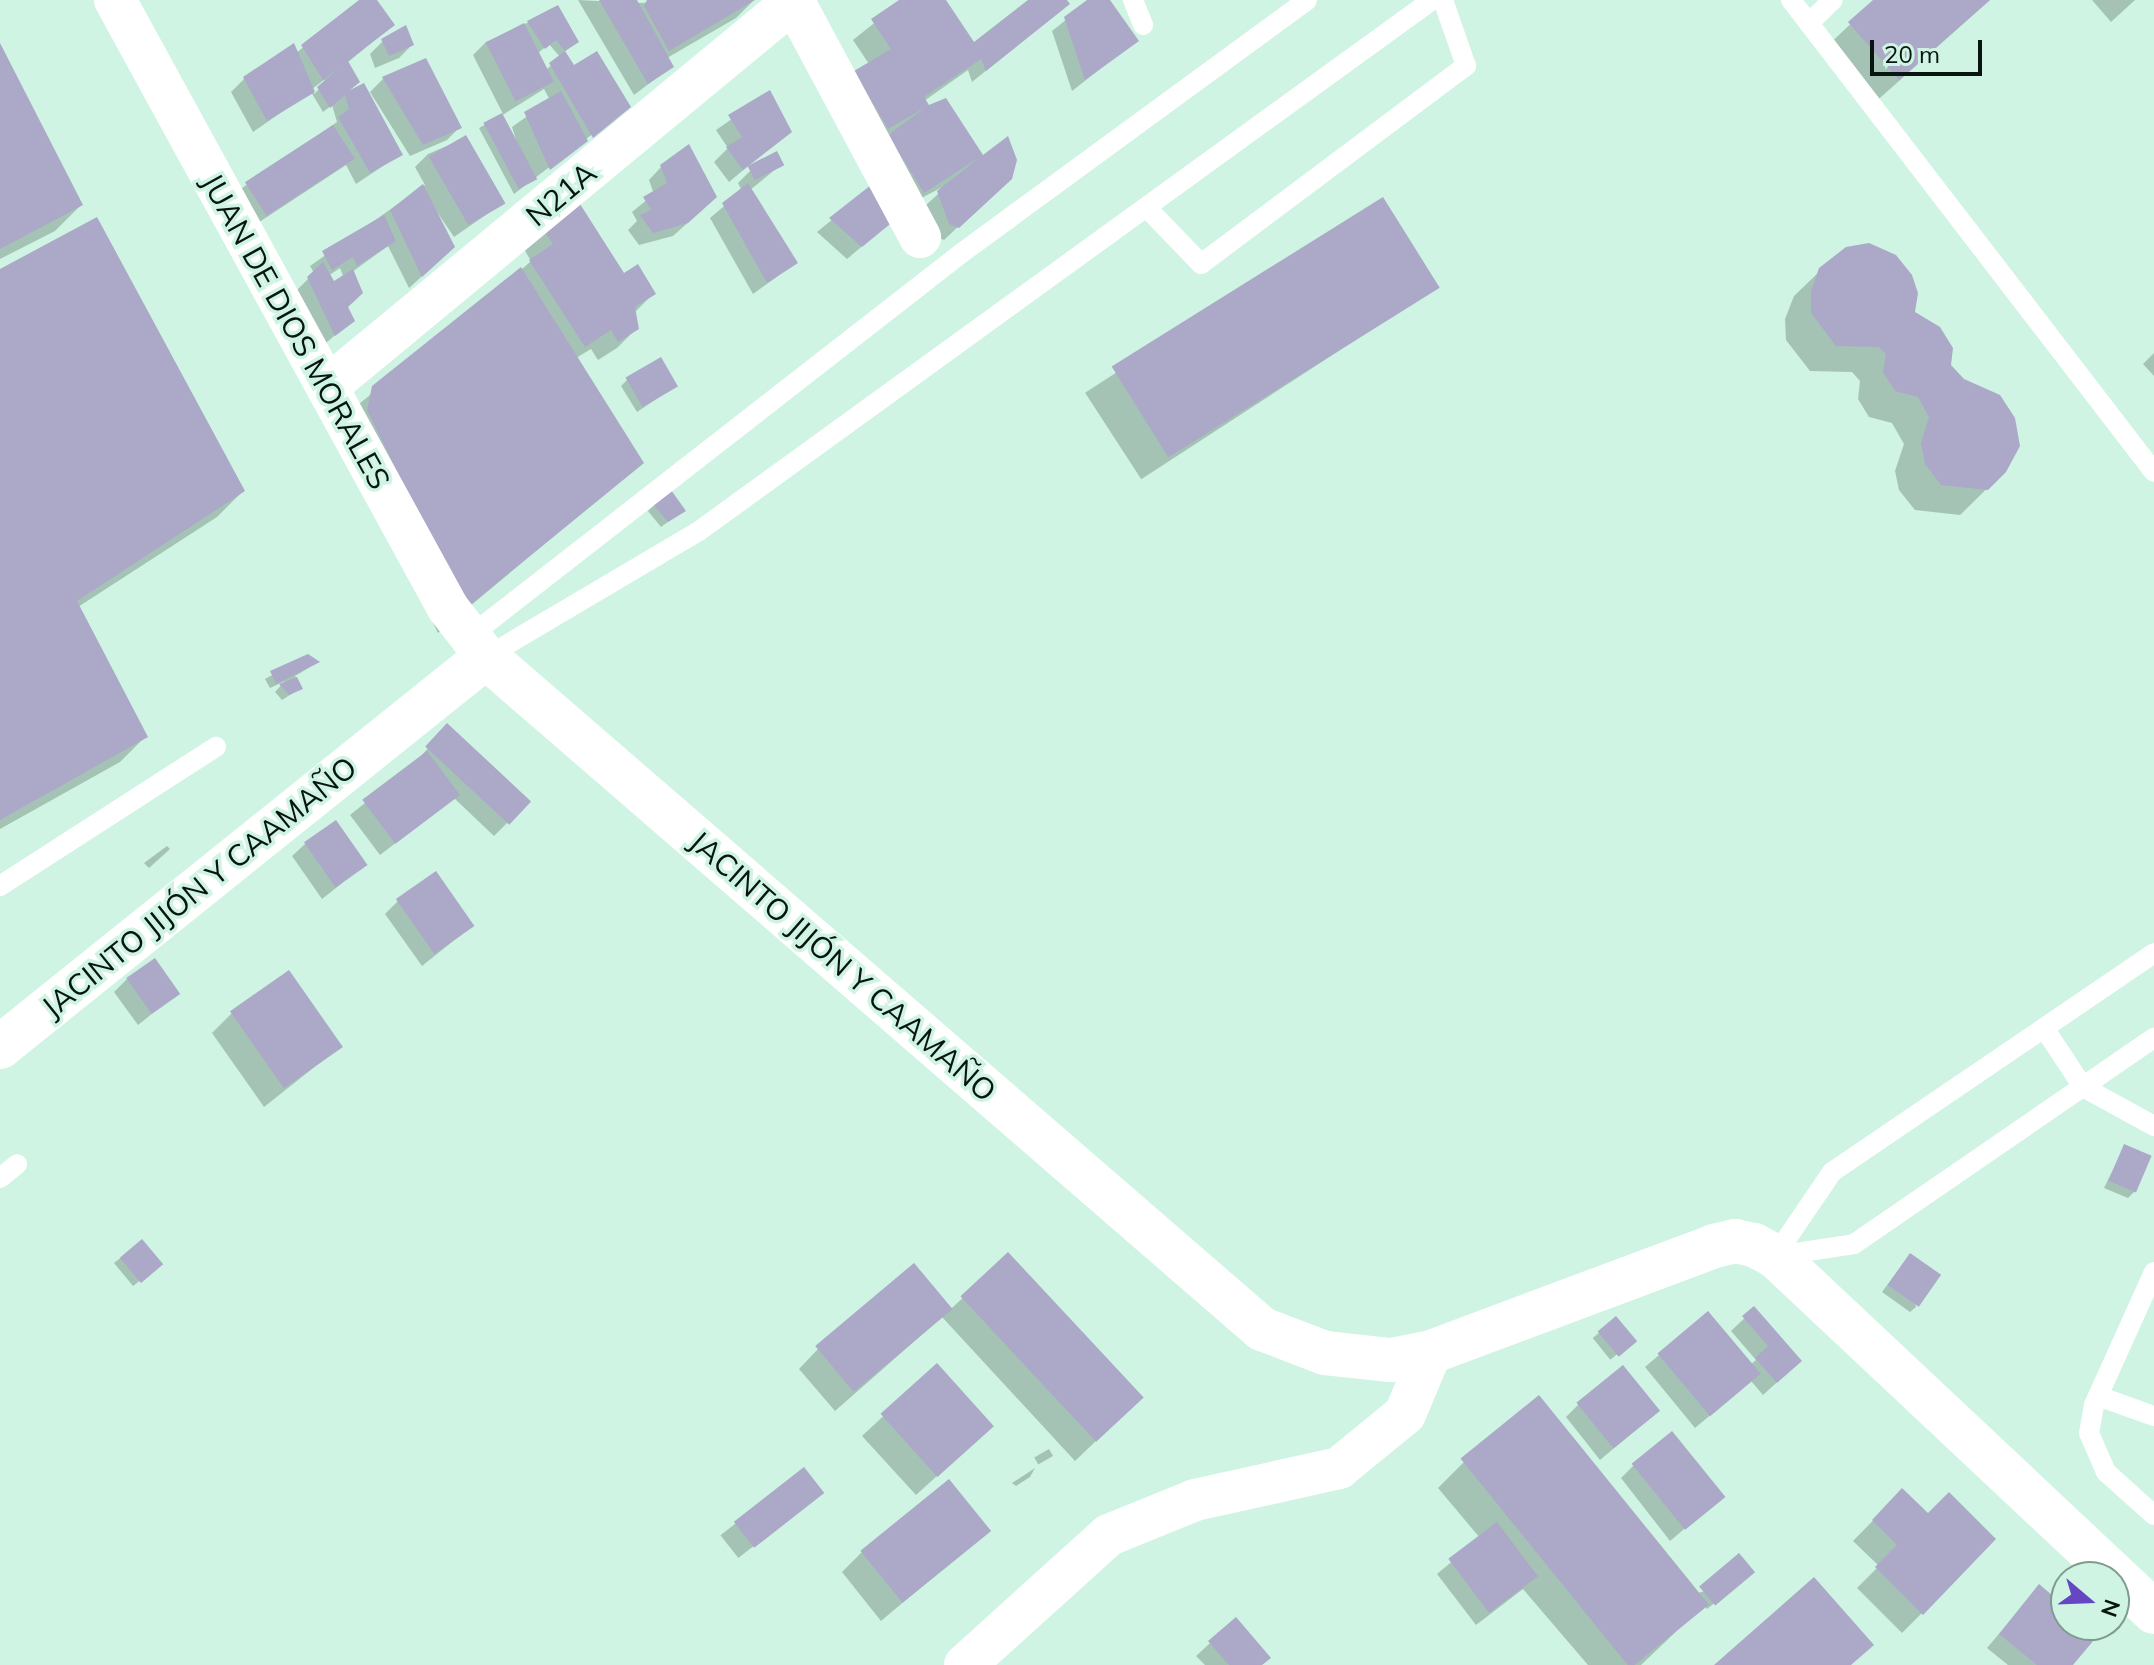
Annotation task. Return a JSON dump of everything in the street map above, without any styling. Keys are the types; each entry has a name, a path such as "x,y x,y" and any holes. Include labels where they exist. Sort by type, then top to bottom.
{"street":[{"name":"JUAN DE DIOS MORALES","path":"115,0 448,608 478,646"},
{"name":"N21A","path":"327,387 794,1"},
{"path":"794,1 920,237"},
{"name":"JACINTO JIJÓN Y CAAMAÑO","path":"0,1047 478,646 1262,1329 1287,1342 1346,1356 1391,1360 1431,1352 1714,1246 1735,1241 1775,1256"},
{"path":"1775,1256 2154,1612"},
{"path":"965,1665 1109,1535 1195,1500 1339,1468 1405,1414 1431,1352"}],"lane":[{"path":"1133,0 1143,25"},
{"path":"478,646 963,252 1307,0"},
{"path":"478,646 699,531 1432,0"},
{"path":"1147,208 1201,264 1466,66 1443,0"},
{"path":"1791,0 2154,472"},
{"path":"1809,23 1833,0"},
{"path":"0,886 216,747"},
{"path":"1775,1256 1832,1172 2154,953"},
{"path":"2044,1028 2083,1087 2154,1126"},
{"name":"JACINTO JIJÓN Y CAAMAÑO","path":"1775,1256 1854,1244 2154,1038"},
{"path":"0,1178 17,1164"},
{"path":"2154,1272 2146,1311 2098,1396 2089,1433 2097,1461 2154,1515"},
{"path":"2098,1396 2154,1416"}],"building":[{"path":"359,0 377,0 395,25 348,61 360,82 350,90 364,83 403,155 370,173 338,117 349,109 345,95 330,108 317,87 342,66 323,80 301,45"},
{"path":"599,0 637,0 674,67 648,84"},
{"path":"647,0 755,0 669,51 644,6"},
{"path":"899,0 946,0 974,42 1028,0 1067,0 1070,4 986,71 981,59 924,97 929,105 946,98 983,155 1008,136 1017,160 1012,179 959,228 949,224 937,191 980,157 924,193 888,135 926,107 888,129 854,71 891,49 871,19"},
{"path":"1087,0 1110,0 1139,41 1085,80 1064,17"},
{"path":"1873,0 1990,0 1899,80 1848,22"},
{"path":"558,5 579,42 565,51 556,40 545,49 527,21"},
{"path":"524,23 554,82 516,101 486,43"},
{"path":"406,25 414,45 389,56 381,39"},
{"path":"0,43 83,205 0,249"},
{"path":"294,43 315,92 267,121 243,77"},
{"path":"565,51 574,65 597,51 631,107 593,138 549,63"},
{"path":"426,58 462,128 423,145 382,77"},
{"path":"770,90 792,132 743,170 726,147 742,137 728,115"},
{"path":"561,91 588,141 550,170 524,112"},
{"path":"502,113 537,179 519,189 483,123"},
{"path":"333,125 355,159 267,216 245,182"},
{"path":"466,135 506,203 468,225 429,156"},
{"path":"689,144 717,197 688,223 653,233 640,215 651,210 643,197 667,183 660,165"},
{"path":"777,151 784,165 755,180 748,166"},
{"path":"748,183 798,263 767,283 722,203"},
{"path":"423,184 455,247 422,277 390,210"},
{"path":"871,185 895,220 862,247 829,218"},
{"path":"1383,197 1440,288 1168,457 1112,367"},
{"path":"580,204 624,273 638,264 656,294 635,307 639,329 618,342 611,330 585,347 529,260 553,244 542,228"},
{"path":"384,215 396,241 357,266 353,257 332,270 322,251"},
{"path":"97,217 245,491 77,601 148,737 0,820 0,269"},
{"path":"1869,243 1896,255 1912,275 1918,293 1915,312 1940,327 1953,348 1951,365 1964,379 2000,395 2015,418 2020,446 2006,472 1988,490 1941,485 1925,464 1921,443 1929,417 1918,397 1895,391 1883,372 1886,354 1879,347 1836,346 1811,313 1811,291 1819,268 1846,247"},
{"path":"323,262 334,281 353,269 363,293 348,307 355,321 335,336 307,277"},
{"path":"521,267 644,463 465,609 367,410 372,386"},
{"path":"661,357 678,386 642,407 625,378"},
{"path":"671,490 686,511 668,522 653,504"},
{"path":"308,654 320,662 276,684 270,671"},
{"path":"297,677 303,689 289,695 279,684"},
{"path":"447,723 531,801 509,825 425,746"},
{"path":"427,751 460,795 395,844 362,800"},
{"path":"336,820 368,865 336,887 304,842"},
{"path":"436,871 474,926 434,954 396,899"},
{"path":"155,958 180,994 152,1014 126,978"},
{"path":"289,970 343,1047 284,1088 230,1011"},
{"path":"2124,1144 2152,1156 2136,1193 2108,1181"},
{"path":"142,1239 163,1264 141,1283 120,1258"},
{"path":"1008,1252 1144,1398 1096,1442 960,1296"},
{"path":"1910,1253 1941,1275 1919,1307 1888,1285"},
{"path":"914,1263 953,1309 854,1392 815,1346"},
{"path":"1754,1306 1802,1361 1777,1383 1755,1358 1768,1346 1742,1316"},
{"path":"1708,1311 1761,1374 1710,1416 1657,1353"},
{"path":"1616,1316 1637,1341 1619,1357 1598,1331"},
{"path":"937,1363 994,1426 937,1477 881,1414"},
{"path":"1623,1365 1660,1411 1614,1449 1576,1403"},
{"path":"1539,1395 1709,1605 1635,1665 1628,1665 1461,1459"},
{"path":"1672,1431 1725,1497 1685,1530 1632,1464"},
{"path":"804,1467 824,1493 754,1548 734,1522"},
{"path":"949,1479 991,1531 903,1603 860,1551"},
{"path":"1902,1488 1928,1513 1949,1492 1996,1539 1923,1615 1875,1567 1897,1545 1872,1520"},
{"path":"1497,1522 1538,1576 1489,1613 1448,1559"},
{"path":"1739,1553 1755,1572 1715,1606 1699,1586"},
{"path":"1814,1577 1874,1645 1851,1665 1714,1665"},
{"path":"2039,1584 2050,1593 2050,1641 2093,1641 2073,1665 2037,1665 1999,1634"},
{"path":"1236,1617 1271,1658 1262,1665 1229,1665 1208,1641"}]}
